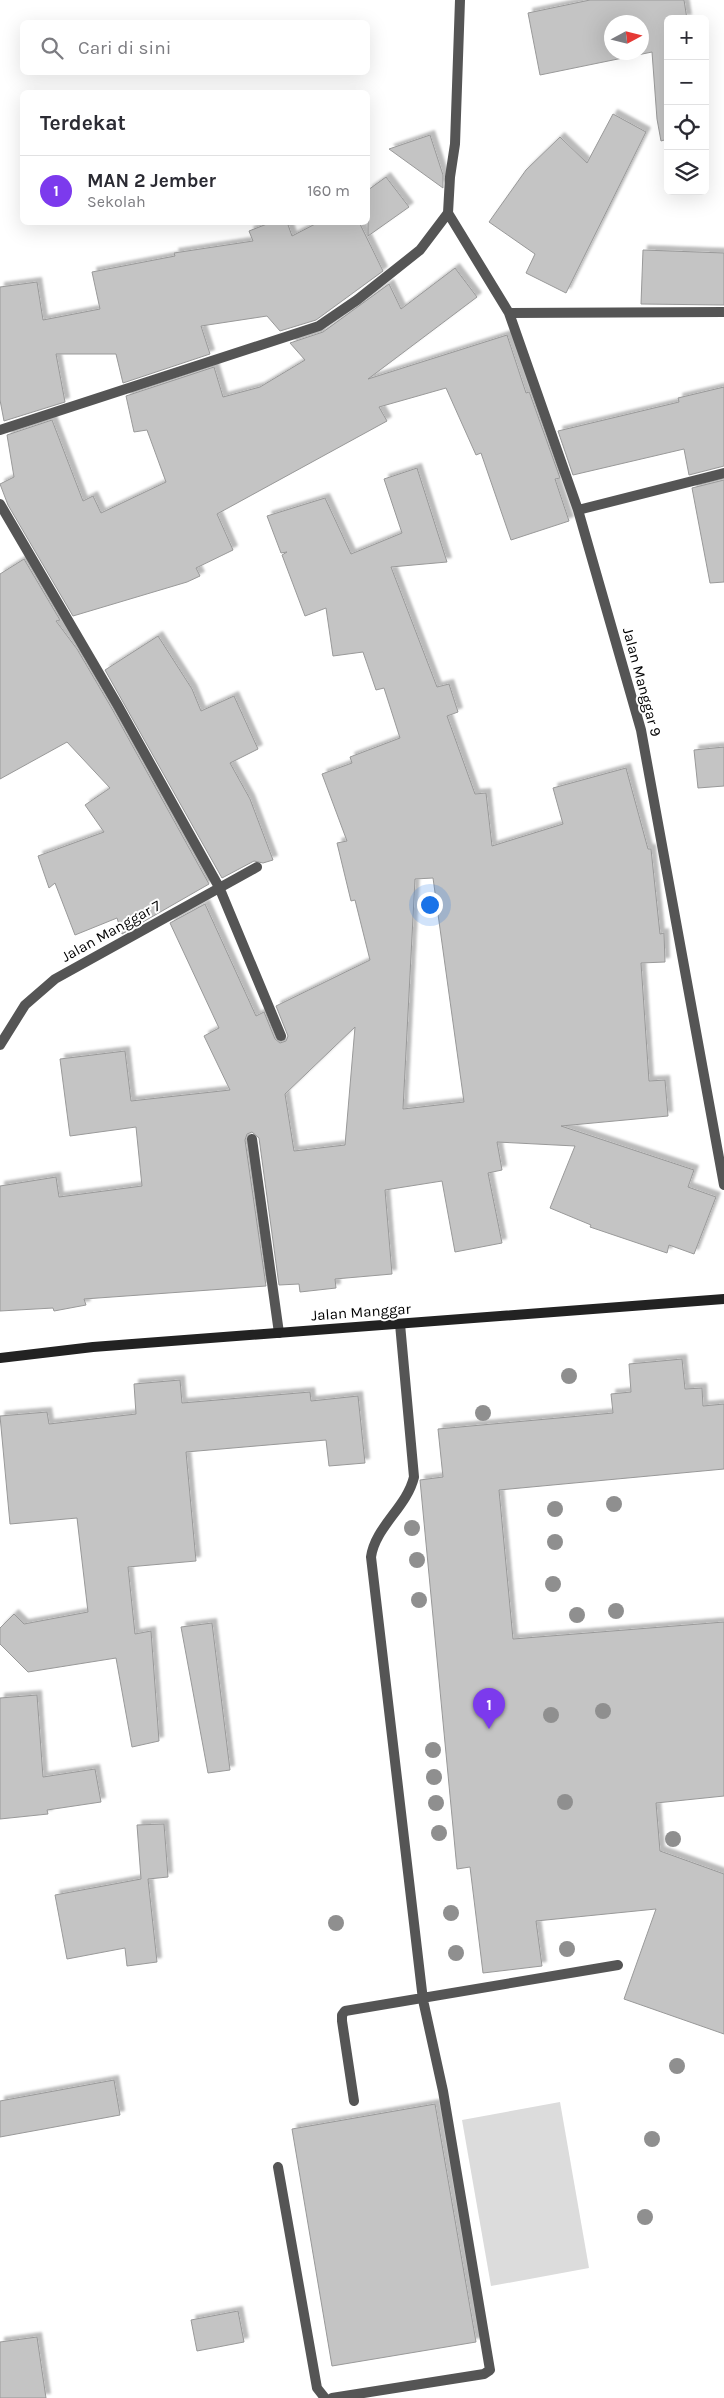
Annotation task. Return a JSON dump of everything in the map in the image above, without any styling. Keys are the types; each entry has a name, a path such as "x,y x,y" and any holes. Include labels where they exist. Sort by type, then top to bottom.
{"main road":[{"name":"Jalan Manggar","path":"0,1358 92,1347 724,1299"}],"street":[{"path":"0,430 319,326 357,300 420,250 448,213 450,177 455,144 460,0"},
{"name":"Jalan Manggar 9","path":"448,213 510,313 578,510 641,730 724,1185"},
{"path":"510,313 724,312"},
{"path":"578,510 724,473"},
{"path":"0,504 117,704 219,887 281,1036"},
{"name":"Jalan Manggar 7","path":"0,1045 25,1006 55,979 257,867"},
{"path":"252,1139 279,1333"},
{"path":"332,2398 484,2374 490,2370 443,2091 422,2000 371,1557 373,1545 409,1492 414,1477 400,1324"},
{"path":"354,2101 342,2015 345,2011 422,2000 618,1965"},
{"path":"278,2166 317,2388 326,2398"}],"shaded area":[{"path":"560,2102 589,2268 491,2286 462,2120"}],"building":[{"path":"590,0 684,0 686,15 664,15 664,140 661,141 657,119 652,52 649,53 649,15 604,15 604,60 613,60 540,75 528,13"},
{"path":"613,114 646,132 566,293 526,273 535,254 489,222 526,170 560,137 587,163"},
{"path":"430,135 443,175 443,188 389,149"},
{"path":"386,177 409,207 368,236 368,225 370,225 370,189"},
{"path":"264,225 288,225 292,236 313,225 360,225 383,271 316,320 280,331 267,316 201,326 210,354 123,383 116,354 56,354 65,402 4,421 0,400 0,287 37,282 43,320 100,309 92,272 175,256 174,253 253,241 249,231"},
{"path":"643,250 724,253 724,305 641,304"},
{"path":"455,268 477,297 368,379 507,335 526,393 529,392 530,394 560,478 555,479 569,521 511,540 481,453 476,455 446,388 379,407 387,421 217,514 233,550 196,568 200,576 187,582 73,616 8,505 0,484 14,477 7,435 52,420 83,501 93,496 101,513 166,482 147,430 134,432 126,396 214,367 223,397 260,387 305,360 290,343 323,332 389,284 401,309"},
{"path":"724,387 724,466 689,475 684,449 573,475 558,431 679,402 678,398"},
{"path":"417,468 447,562 391,567 437,687 449,684 458,712 447,716 475,794 486,793 492,846 563,824 553,788 626,768 648,849 651,849 660,934 664,933 665,962 641,963 649,1081 665,1080 668,1116 561,1126 694,1170 688,1187 716,1197 694,1254 669,1245 667,1253 590,1227 591,1225 550,1208 575,1146 497,1142 502,1170 488,1173 502,1243 455,1252 442,1181 385,1190 392,1274 335,1279 336,1288 300,1292 299,1284 279,1285 259,1138 252,1132 247,1134 245,1140 266,1286 84,1299 86,1305 54,1311 53,1308 0,1311 0,1186 56,1177 59,1197 142,1186 136,1127 70,1136 60,1059 125,1051 131,1101 230,1090 204,1036 219,1028 170,923 205,904 256,1016 264,1012 275,1039 280,1043 286,1041 288,1036 276,1006 370,960 355,900 351,901 337,843 347,841 322,774 352,763 350,757 400,738 384,688 376,690 363,652 333,656 326,608 305,616 282,555 287,552 281,553 267,516 325,498 351,554 402,533 384,479","holes":["433,878 464,1102 403,1109 415,879","355,1027 345,1145 294,1151 285,1094"]},
{"path":"724,480 724,582 710,583 692,488"},
{"path":"24,559 60,620 56,621 77,649 111,707 209,884 122,934 117,918 75,935 55,883 49,888 38,856 104,832 85,805 110,788 67,742 0,779 0,574"},
{"path":"158,636 192,689 201,711 234,696 258,749 230,763 250,799 273,860 263,863 254,861 222,878 105,670"},
{"path":"724,747 724,786 698,788 694,750"},
{"path":"682,1359 685,1389 702,1388 703,1406 724,1404 724,1469 499,1490 513,1639 724,1622 724,1796 656,1803 660,1851 724,1874 724,2034 624,1999 656,1909 536,1921 542,1966 483,1973 470,1867 457,1869 420,1480 443,1477 438,1429 613,1413 611,1394 631,1392 629,1364"},
{"path":"180,1380 182,1403 310,1392 311,1401 358,1396 365,1463 329,1466 326,1440 186,1452 196,1561 128,1567 135,1634 151,1631 159,1741 132,1747 116,1658 28,1672 0,1644 0,1628 14,1614 24,1624 88,1612 77,1518 10,1524 0,1416 47,1412 49,1424 136,1414 134,1384"},
{"path":"212,1623 230,1770 208,1773 181,1627"},
{"path":"37,1695 43,1777 95,1769 101,1802 47,1810 48,1814 0,1819 0,1698"},
{"path":"164,1824 168,1877 148,1879 157,1962 127,1966 125,1948 67,1959 55,1895 141,1879 137,1825"},
{"path":"114,2080 120,2115 0,2137 0,2101"},
{"path":"435,2104 476,2342 332,2366 292,2129"},
{"path":"238,2311 244,2342 197,2351 191,2320"},
{"path":"37,2337 46,2398 0,2398 0,2342"}],"place":[{"name":"MAN 2 Jember","path":"489,1729"}]}
